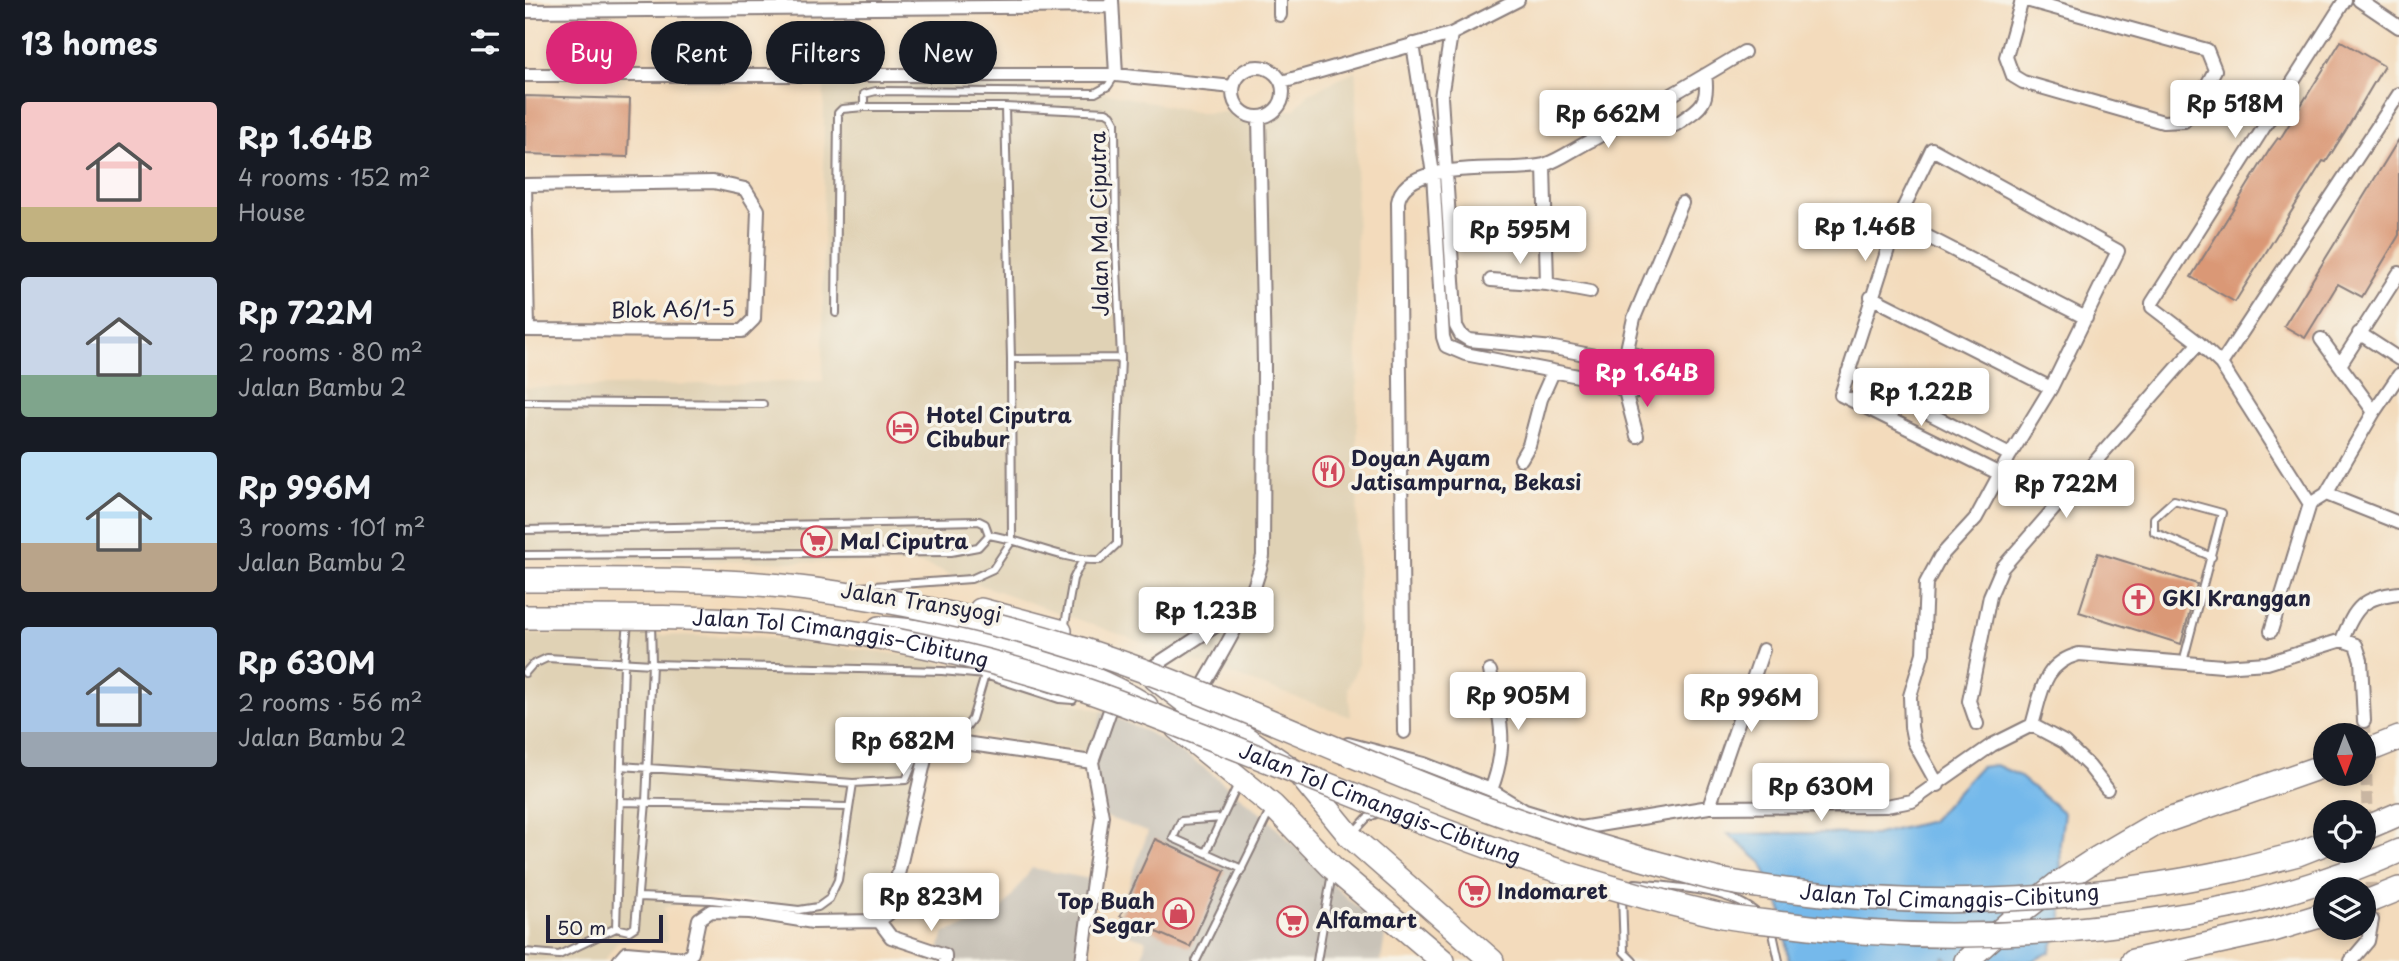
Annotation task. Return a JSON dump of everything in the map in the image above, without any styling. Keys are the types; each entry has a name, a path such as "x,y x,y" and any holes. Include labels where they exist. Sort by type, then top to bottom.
{"highway":[{"name":"Jalan Transyogi","path":"525,579 624,579 840,590 957,604 1063,632 1145,672 1191,706 1300,775 1350,836 1492,961"},
{"name":"Jalan Tol Cimanggis–Cibitung","path":"525,579 779,586 886,600 986,623 1084,650 1467,802 1612,851 1724,881 1827,895 1920,901 2013,900 2118,890 2235,870 2313,849"},
{"name":"Jalan Tol Cimanggis–Cibitung","path":"525,619 669,618 775,623 879,637 977,659 1072,686 1455,834 1602,884 1717,915 1823,930 1891,934 2015,935 2122,925 2244,904 2317,884 2399,851"},
{"name":"Jalan Transyogi","path":"525,619 891,628 949,637 1054,665 1117,688 1152,709 1192,739 1273,806 1333,868 1443,961"},
{"path":"2377,746 2399,738"},
{"path":"1966,961 2020,913 2095,859 2154,825 2313,770"},
{"path":"2376,824 2399,814"},
{"path":"2376,905 2399,888"},
{"path":"2133,961 2273,930 2313,918"}],"street":[{"path":"1280,0 1280,15"},
{"path":"1282,82 1451,34 1518,0"},
{"path":"2024,0 2207,50 2215,70 2184,121 2163,122 2023,82 2013,76 2005,57 2024,0"},
{"path":"2309,504 2221,364 2199,343 2152,307 2153,299 2346,0"},
{"path":"2359,0 2399,27"},
{"path":"525,11 844,4 1112,3 1116,75"},
{"path":"1413,44 1433,174 1443,337 1446,346 1465,354 1636,391 1641,389 1649,381 1651,370 1642,356 1621,357 1469,340 1461,335 1456,326 1441,97 1451,34"},
{"path":"1404,732 1398,202 1403,188 1433,174 1447,171 1544,165 1636,116 1744,52"},
{"path":"1252,67 1270,69 1282,82 1284,94 1280,106 1271,114 1251,117 1234,102 1233,87 1236,78 1243,71 1252,67"},
{"path":"525,75 1116,75 1233,87"},
{"path":"1636,116 1675,125 1703,106 1707,91 1705,75"},
{"path":"2221,364 2399,94"},
{"path":"1191,706 1249,604 1258,583 1263,556 1264,364 1259,117"},
{"path":"1938,785 1914,742 1911,727 1910,696 1923,653 1926,583 1940,557 1976,518 2051,387 2118,251 1932,149 1897,221 1841,395 2000,474"},
{"path":"1544,165 1546,284"},
{"name":"Blok A6/1-5","path":"525,185 713,183 745,189 758,210 754,319 742,331 526,329"},
{"path":"525,185 526,329"},
{"path":"1637,436 1620,387 1611,371 1621,357 1682,203"},
{"path":"1897,221 2086,318"},
{"path":"2340,365 2399,273"},
{"path":"1491,280 1546,284 1590,292"},
{"path":"1871,297 2051,387"},
{"path":"2359,332 2399,359"},
{"path":"2321,339 2374,412"},
{"path":"1977,724 1969,701 1990,596 2002,568 2199,343"},
{"path":"1521,459 1529,445 1541,399 1553,372"},
{"path":"1848,372 2010,455"},
{"path":"2271,631 2309,504 2326,494 2399,375"},
{"path":"2326,494 2399,523"},
{"path":"2342,640 2357,609 2379,595 2399,593"},
{"path":"1145,672 1249,604"},
{"path":"1235,732 1255,726 1271,727 1359,746 1424,764 1491,790 1525,811 1580,828 1709,807 1886,806 1912,800 1938,785 1992,745 2032,725 2047,672 2065,658 2079,654 2222,666 2267,663 2342,640 2356,645 2361,660 2364,721"},
{"path":"1709,807 1763,650"},
{"path":"1490,671 1502,740 1500,766 1491,790"},
{"path":"1082,961 1102,817 1092,762 1117,688"},
{"path":"2032,725 2064,741 2107,789"},
{"path":"619,961 626,953 686,958 692,953 699,919 711,911 750,912 813,922 879,921 889,913 916,790 926,755 932,745 944,740 1092,762"},
{"path":"879,921 891,937 945,955 945,961"},
{"path":"2351,961 2368,940"}],"lane":[{"path":"864,107 864,94 876,91 1095,93 1108,86 1116,75"},
{"path":"840,590 971,579 993,569 1012,539 1005,107"},
{"name":"Jalan Mal Ciputra","path":"836,313 838,113 842,109 1005,107 1109,113 1115,120 1116,245 1121,358 1117,544 1100,561 1082,561"},
{"path":"1011,359 1121,358"},
{"path":"525,402 763,404"},
{"path":"2183,662 2212,557 2222,513 2174,500 2154,518 2154,533 2212,557"},
{"path":"525,530 979,522 985,524 989,535"},
{"path":"989,535 1012,539 1082,561 1073,579 1063,632"},
{"path":"525,555 951,552 978,547 989,535"},
{"path":"616,928 624,663 628,623"},
{"path":"525,952 559,955 616,928 629,931 635,928 646,802 652,664 651,623"},
{"path":"525,673 532,665 547,659 942,671 985,675 1059,699 1073,700 1076,695 1054,665"},
{"path":"621,766 853,783 906,780 919,749 931,734 963,733 972,719 985,675"},
{"path":"1206,852 1240,779"},
{"path":"639,897 711,900 799,910 818,907 829,899 838,880 853,783"},
{"path":"621,802 848,807"},
{"path":"1196,961 1273,806"},
{"path":"1350,836 1367,818 1391,808 1418,812 1514,851 1603,879 1706,891 1750,906 1772,925 1779,961"},
{"path":"1222,818 1181,821 1173,838 1242,869"},
{"path":"1317,961 1333,868"},
{"path":"1621,881 1624,952 1633,961"}],"shaded area":[{"path":"1356,71 1358,665 1348,688 1351,717 922,564 525,558 525,388 823,381 824,84 885,84 885,77 899,77 899,84 997,84 997,80 1107,93 1200,113 1294,110 1309,93"},
{"path":"525,634 755,636 919,657 1102,711 1090,752 980,734 931,739 877,913 699,897 664,908 667,942 618,941 604,961 525,961"},
{"path":"1102,711 1151,734 1203,767 1264,816 1350,901 1386,929 1381,961 1141,961 1146,940 1113,930 1148,832 1098,814 1090,752"},
{"path":"1032,868 1096,880 1083,961 936,961 944,932 996,918"}],"water":[{"path":"1996,765 2018,775 2064,813 2060,843 2062,919 2050,952 2033,961 1949,961 1944,957 1940,961 1845,961 1845,955 1822,961 1789,961 1783,914 1762,863 1728,834 1874,835 1931,821 1980,767"}],"building":[{"path":"2341,41 2384,66 2326,162 2323,161 2235,302 2191,277"},
{"path":"525,96 630,99 628,157 525,154"},
{"path":"2399,139 2399,235 2362,297 2338,284 2305,338 2284,326"},
{"name":"GKI Kranggan","path":"2098,553 2197,584 2181,644 2079,612"},
{"path":"1155,839 1225,871 1190,947 1120,916"}],"tunnel":[{"path":"2364,721 2370,877"}],"place":[{"name":"Hotel Ciputra Cibubur","path":"903,428"},
{"name":"Doyan Ayam Jatisampurna, Bekasi","path":"1328,471"},
{"name":"Mal Ciputra","path":"817,542"},
{"name":"GKI Kranggan","path":"2139,599"},
{"name":"Indomaret","path":"1474,892"},
{"name":"Top Buah Segar","path":"1178,914"},
{"name":"Alfamart","path":"1293,921"}]}
